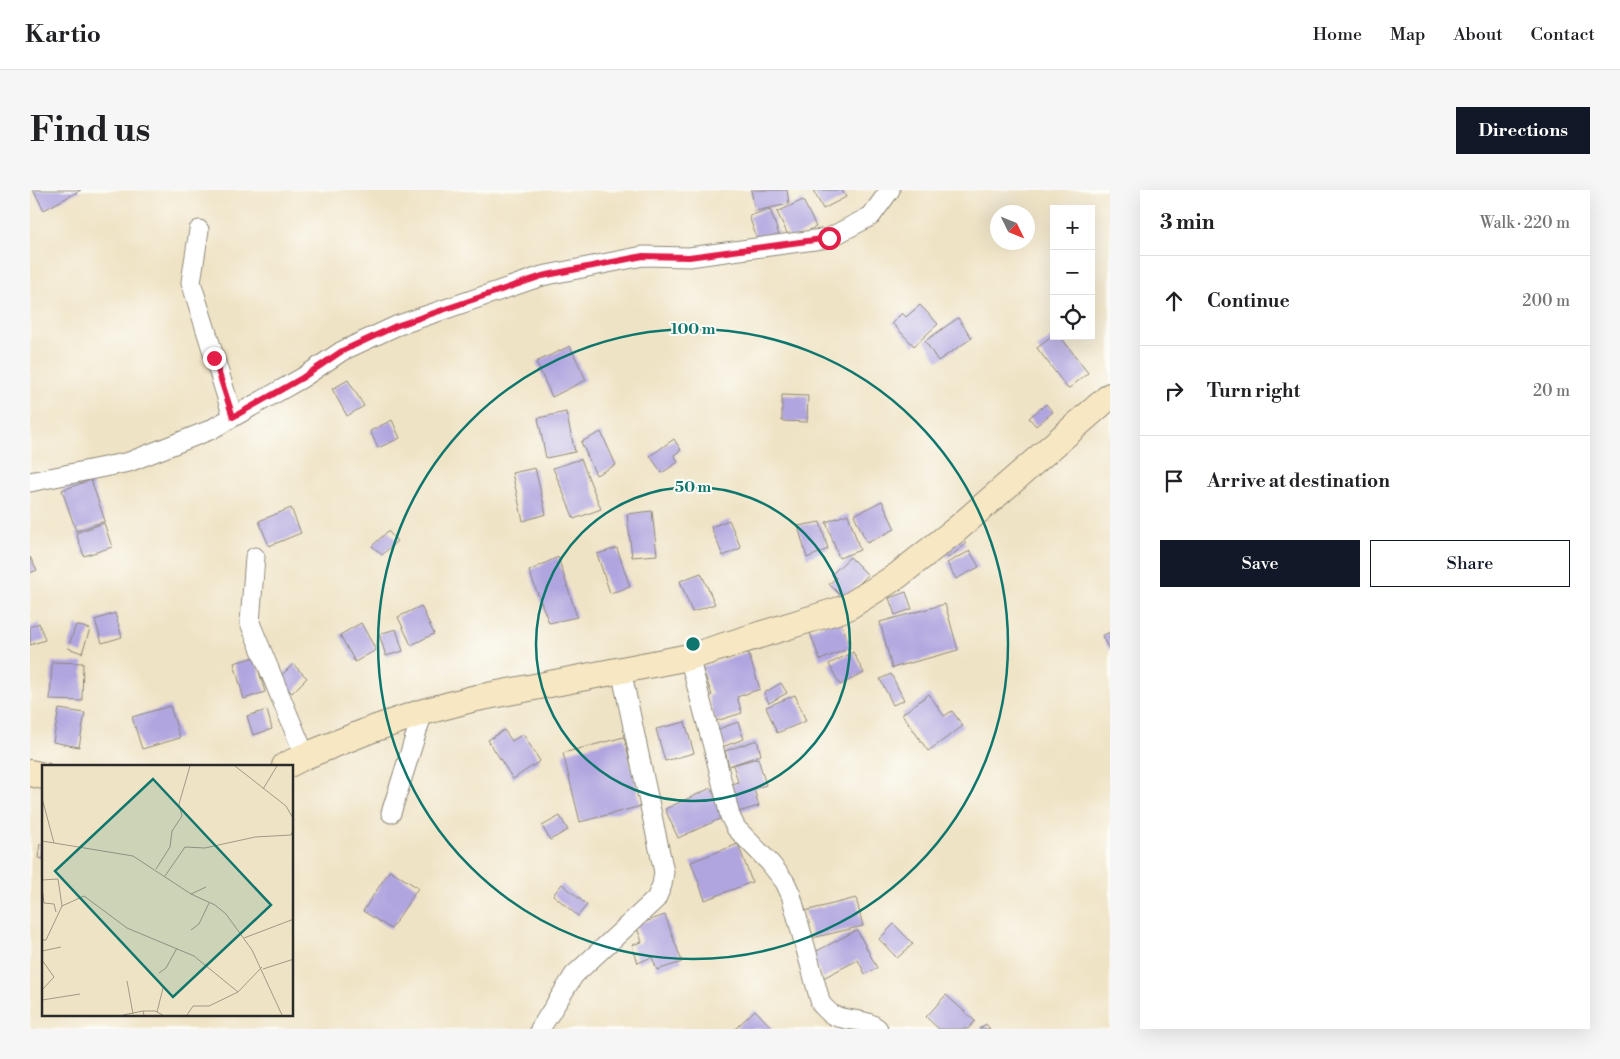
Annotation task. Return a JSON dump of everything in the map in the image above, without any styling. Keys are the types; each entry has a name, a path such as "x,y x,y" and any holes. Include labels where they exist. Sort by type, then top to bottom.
{"main road":[{"path":"295,761 370,730 423,712 472,699 689,657 846,608 897,576 957,529 1110,396"}],"street":[{"path":"30,482 129,462 210,430 302,378 342,351 396,326 551,274 643,256 689,257 829,238 871,216 890,190"},
{"path":"199,230 191,282 233,417"},
{"path":"255,557 250,623 295,761"},
{"path":"689,657 730,816 736,828 770,863 785,882 791,895 822,1004 831,1014 845,1019 873,1024 878,1029"},
{"path":"540,1029 574,974 656,899 662,885 664,872 621,670"},
{"path":"391,813 423,712"}],"building":[{"path":"33,190 81,190 44,210"},
{"path":"751,190 787,190 789,204 755,211"},
{"path":"813,190 842,190 846,197 823,209"},
{"path":"803,200 816,227 790,239 777,212"},
{"path":"770,209 780,238 759,245 749,216"},
{"path":"920,305 938,324 914,346 892,323 902,313 906,317"},
{"path":"958,318 972,338 938,361 925,341"},
{"path":"1050,338 1050,340 1063,340 1088,373 1068,389 1037,348"},
{"path":"570,346 586,380 552,397 536,362"},
{"path":"348,380 364,406 347,416 332,389"},
{"path":"782,395 808,396 807,422 782,421"},
{"path":"1046,404 1053,412 1036,426 1029,418"},
{"path":"566,412 575,452 546,458 538,418"},
{"path":"392,420 400,438 378,448 370,431"},
{"path":"601,432 616,465 596,475 581,442"},
{"path":"674,439 681,450 674,455 678,462 662,473 650,456"},
{"path":"581,459 601,509 574,519 553,468"},
{"path":"535,468 546,514 523,521 512,473"},
{"path":"91,480 105,521 76,531 62,490"},
{"path":"882,501 895,529 867,543 854,515"},
{"path":"291,508 301,533 269,546 259,521"},
{"path":"652,511 657,555 632,557 627,514"},
{"path":"848,514 860,550 839,558 826,522"},
{"path":"729,520 741,548 723,556 711,527"},
{"path":"820,522 828,549 807,558 798,526"},
{"path":"104,523 112,547 84,556 76,533"},
{"path":"388,531 397,541 382,555 372,546"},
{"path":"961,538 966,544 948,558 943,552"},
{"path":"617,548 630,587 610,593 597,554"},
{"path":"970,551 979,567 956,579 947,563"},
{"path":"30,557 37,570 30,573"},
{"path":"558,557 577,617 549,623 529,571"},
{"path":"850,557 868,575 844,599 829,584 836,578 832,574"},
{"path":"701,573 715,604 692,612 680,581"},
{"path":"906,592 912,609 895,615 889,598"},
{"path":"945,604 958,650 892,668 880,622"},
{"path":"421,606 434,634 411,645 398,617"},
{"path":"115,613 122,637 102,643 95,620"},
{"path":"840,619 850,648 820,660 809,630"},
{"path":"39,623 45,640 30,645 30,627"},
{"path":"361,623 376,650 355,662 340,635"},
{"path":"76,625 90,629 82,653 68,648"},
{"path":"396,629 403,651 386,656 379,634"},
{"path":"1110,632 1110,651 1102,636"},
{"path":"748,652 760,689 737,697 742,713 716,721 708,696 712,695 702,667"},
{"path":"853,652 864,673 840,685 829,664"},
{"path":"255,657 265,692 244,699 234,663"},
{"path":"52,662 83,663 82,701 50,700"},
{"path":"293,664 307,678 292,693 278,679"},
{"path":"891,674 904,700 893,705 880,679"},
{"path":"781,683 787,693 769,703 764,693"},
{"path":"929,694 944,716 952,711 963,726 928,751 902,714"},
{"path":"795,695 806,721 777,733 766,707"},
{"path":"170,706 180,738 142,749 132,717"},
{"path":"59,709 85,713 79,747 53,742"},
{"path":"267,710 272,729 253,735 247,716"},
{"path":"685,722 694,753 665,761 656,729"},
{"path":"738,722 744,739 722,747 716,730"},
{"path":"504,730 512,741 523,734 540,761 513,779 488,740"},
{"path":"624,737 641,806 580,822 563,753"},
{"path":"757,740 761,755 729,766 725,751"},
{"path":"758,758 766,785 754,789 759,806 738,812 730,785 738,782 733,765"},
{"path":"711,788 724,817 678,838 665,809"},
{"path":"560,816 568,830 550,840 542,826"},
{"path":"40,844 42,844 42,859 38,858"},
{"path":"738,844 752,882 705,900 691,862"},
{"path":"390,870 418,888 391,929 363,911"},
{"path":"562,884 587,905 578,916 553,895"},
{"path":"856,898 863,926 812,938 805,911"},
{"path":"665,915 682,962 657,970 652,957 638,963 632,945 642,942 636,925"},
{"path":"894,924 913,944 897,958 879,939"},
{"path":"857,930 877,968 865,974 858,960 823,978 811,954"},
{"path":"946,995 975,1021 968,1029 939,1029 926,1017"},
{"path":"755,1010 773,1029 735,1029"},
{"path":"986,1024 990,1029 979,1029"}],"route":[{"path":"214,358 233,417 302,378 342,351 396,326 542,276 643,256 689,257 829,238"}]}
